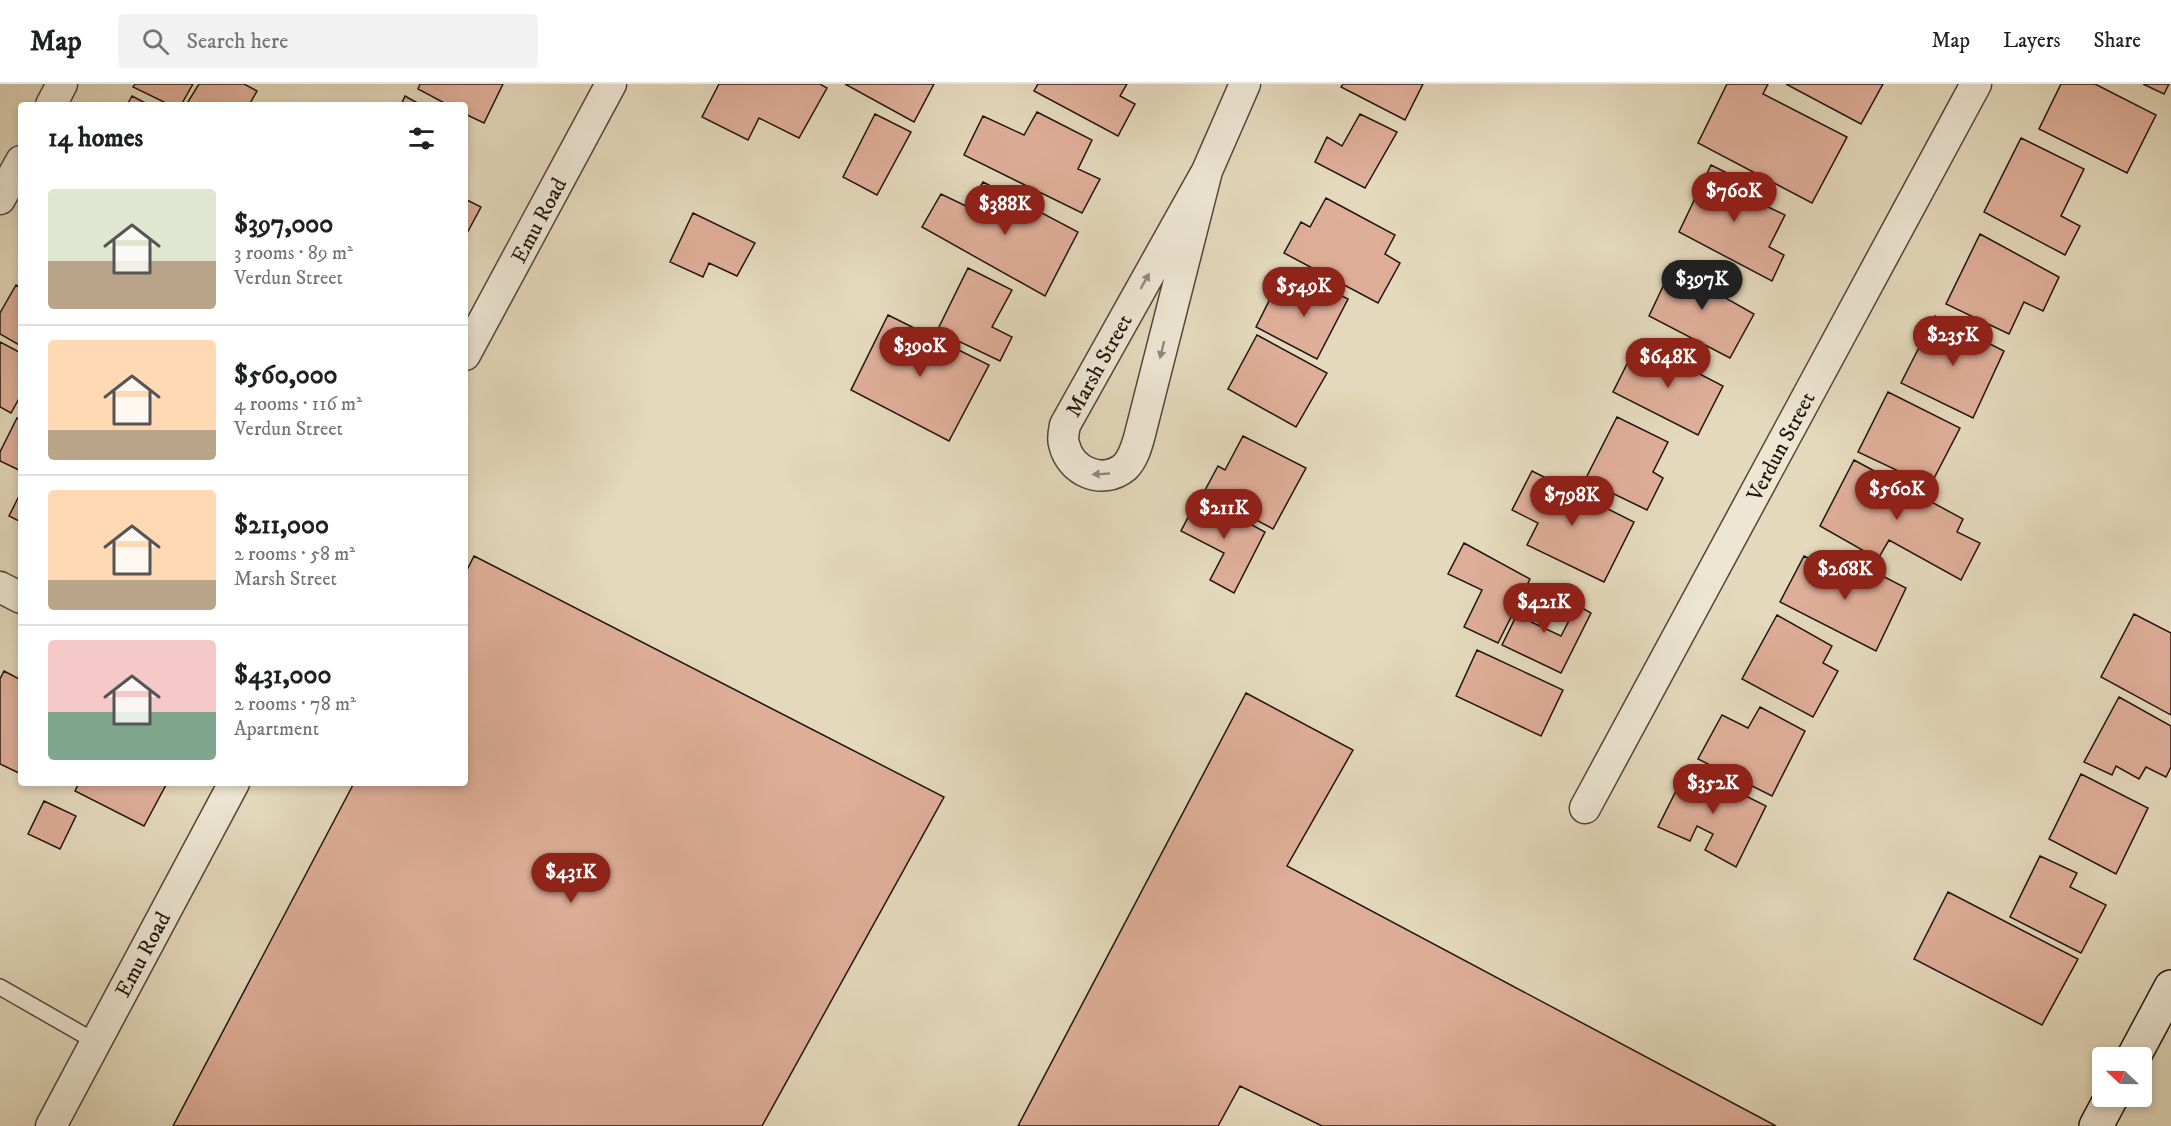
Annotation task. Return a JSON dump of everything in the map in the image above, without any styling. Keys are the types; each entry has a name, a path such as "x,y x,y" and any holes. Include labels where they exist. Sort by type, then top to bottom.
{"street":[{"path":"53,102 62,84"},
{"name":"Emu Road","path":"468,349 611,84"},
{"name":"Marsh Street","path":"1207,171 1139,438 1132,457 1124,467 1107,475 1093,476 1083,472 1069,458 1063,442 1065,425 1207,171 1245,84"},
{"name":"Verdun Street","path":"1585,808 1976,84"},
{"path":"0,200 18,166"},
{"path":"0,587 18,596"},
{"name":"Emu Road","path":"51,1126 232,786"},
{"path":"2139,1047 2171,987"},
{"path":"2096,1126 2106,1107"}],"lane":[{"path":"0,987 96,1042"}],"building":[{"path":"135,84 193,84 183,102 164,102 133,87"},
{"path":"199,84 244,84 257,91 251,102 188,102"},
{"path":"420,84 503,84 484,123 468,115 468,102 442,102 418,89"},
{"path":"719,84 820,84 827,88 799,138 759,118 748,140 702,117"},
{"path":"845,84 934,84 914,122"},
{"path":"1038,84 1127,84 1120,96 1135,104 1118,136 1034,91"},
{"path":"1343,84 1423,84 1405,120 1341,87"},
{"path":"1727,84 1768,84 1763,94 1847,137 1812,203 1698,143"},
{"path":"1786,84 1883,84 1861,124"},
{"path":"2061,84 2095,84 2156,115 2127,173 2039,129"},
{"path":"2143,84 2169,84 2164,94"},
{"path":"132,96 143,102 129,102"},
{"path":"405,96 416,102 402,102"},
{"path":"1037,112 1092,140 1078,169 1100,179 1082,213 964,155 983,116 1024,135"},
{"path":"875,114 911,132 877,195 843,177"},
{"path":"1360,114 1397,132 1365,188 1315,162 1327,137 1342,146"},
{"path":"2021,138 2084,169 2061,216 2080,226 2065,255 1984,212"},
{"path":"1711,165 1755,187 1749,198 1785,215 1769,247 1784,255 1772,281 1679,232"},
{"path":"983,182 1078,232 1045,296 922,227 941,194 968,207"},
{"path":"1326,198 1395,235 1385,254 1400,263 1378,303 1284,253 1301,222 1310,227"},
{"path":"468,200 481,207 468,231"},
{"path":"693,213 755,243 737,276 709,263 703,277 670,262"},
{"path":"1980,234 2059,277 2043,311 2024,302 2009,334 1946,304"},
{"path":"1691,261 1720,275 1713,291 1754,314 1730,358 1649,316 1667,278 1680,284"},
{"path":"968,268 1012,290 992,327 1012,337 1000,361 937,331"},
{"path":"1310,279 1348,299 1317,359 1256,327 1274,291 1297,303"},
{"path":"16,285 18,286 18,344 0,334 0,313"},
{"path":"888,315 989,365 949,441 851,390"},
{"path":"1935,316 2004,351 1973,418 1901,383"},
{"path":"1257,335 1327,373 1296,427 1228,389"},
{"path":"0,342 18,351 18,400 11,413 0,407"},
{"path":"1638,342 1723,386 1698,435 1613,392"},
{"path":"1888,392 1960,428 1930,486 1858,452"},
{"path":"1617,417 1668,442 1653,472 1663,478 1647,510 1585,480"},
{"path":"18,418 18,470 0,461 0,452"},
{"path":"1243,436 1306,468 1273,529 1204,492 1218,466 1225,470"},
{"path":"1854,460 1963,519 1957,532 1980,543 1961,580 1889,540 1878,559 1820,526"},
{"path":"1532,471 1634,522 1604,582 1527,545 1538,523 1512,510"},
{"path":"1199,496 1265,532 1234,593 1210,580 1224,553 1181,531"},
{"path":"18,498 18,520 9,516"},
{"path":"1464,543 1530,579 1498,643 1464,627 1482,590 1448,574"},
{"path":"474,556 944,797 762,1126 173,1126 352,786 468,786 468,568"},
{"path":"1804,556 1861,584 1869,569 1906,588 1876,651 1780,602"},
{"path":"1532,584 1547,592 1531,622 1561,636 1577,605 1591,613 1561,673 1502,645"},
{"path":"2134,614 2171,633 2171,715 2101,677"},
{"path":"1777,615 1832,646 1823,663 1838,671 1813,717 1742,679"},
{"path":"1477,650 1563,690 1541,736 1456,696"},
{"path":"4,671 18,678 18,773 0,764 0,679"},
{"path":"1246,693 1353,750 1287,866 1776,1126 1322,1126 1240,1086 1218,1126 1018,1126"},
{"path":"2119,697 2171,726 2171,767 2166,777 2146,767 2139,779 2116,766 2112,775 2084,762"},
{"path":"1760,707 1805,731 1772,796 1698,759 1722,715 1748,728"},
{"path":"1688,767 1766,806 1736,867 1705,850 1713,834 1697,826 1690,841 1658,827"},
{"path":"2081,774 2148,808 2116,874 2049,839"},
{"path":"78,786 165,786 144,826 75,791"},
{"path":"44,801 76,816 60,849 28,834"},
{"path":"2040,856 2077,873 2070,887 2106,905 2081,953 2010,917"},
{"path":"1948,892 2078,959 2042,1025 1914,959"}]}
